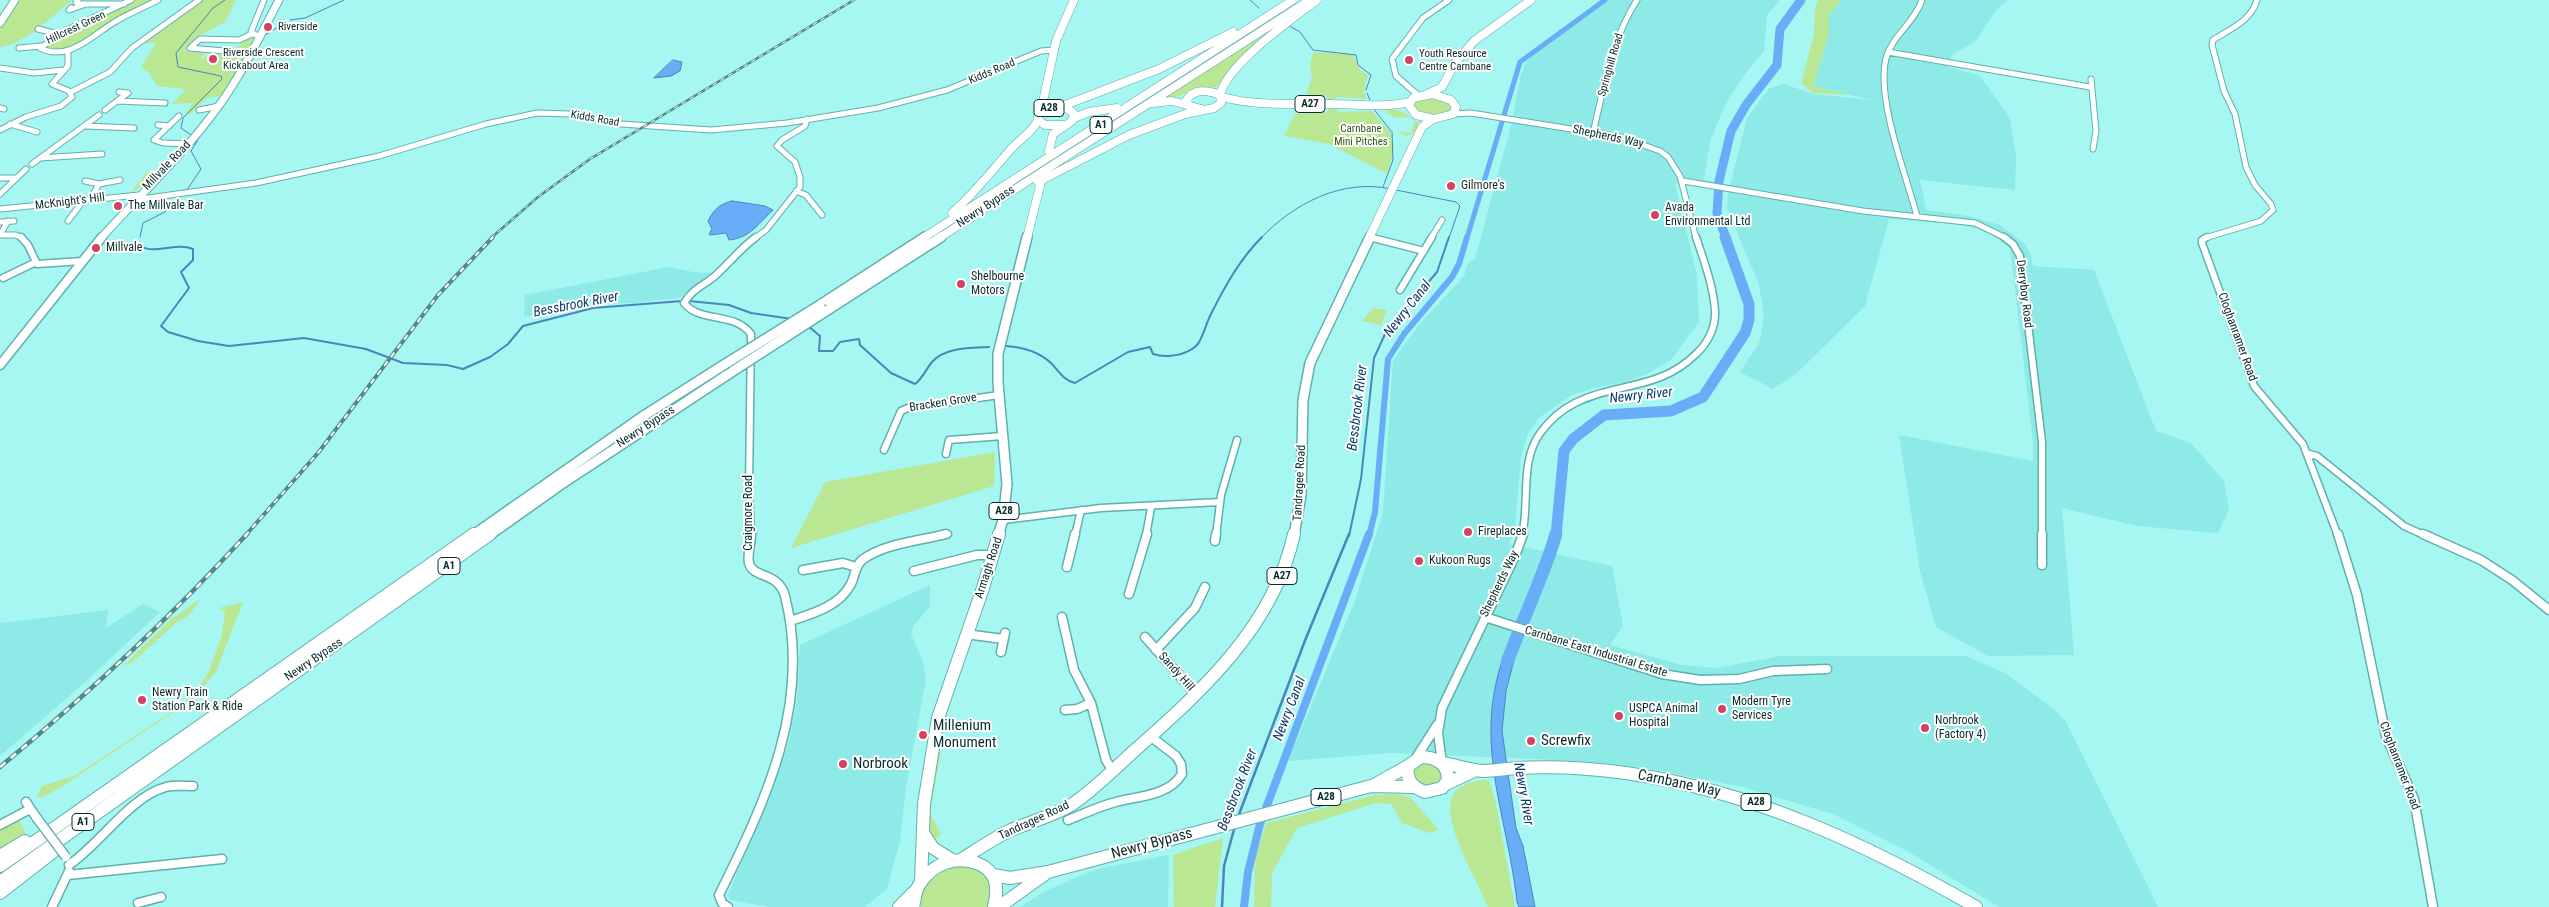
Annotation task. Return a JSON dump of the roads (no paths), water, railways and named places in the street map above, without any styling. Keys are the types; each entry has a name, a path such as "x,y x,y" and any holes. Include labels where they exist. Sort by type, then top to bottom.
{"highway":[{"name":"A28","path":"1053,134 1041,123 1041,111 1045,98 1044,91 1066,13 1074,0"},
{"path":"1057,107 1091,96 1181,59 1293,0"},
{"name":"Newry Bypass","path":"825,307 908,248 1293,0"},
{"name":"Newry Bypass","path":"0,882 728,369 1310,0"},
{"path":"1220,99 1221,86 1249,56 1317,0"},
{"path":"1445,97 1442,87 1455,63 1469,45 1487,30 1531,0"},
{"name":"A27","path":"1152,103 1172,101 1204,90 1220,99 1236,101 1383,105 1410,102 1442,87"},
{"path":"1189,95 1186,101 1190,106"},
{"path":"1422,95 1445,97 1455,104 1456,111 1453,114"},
{"name":"A28","path":"1045,98 1057,107"},
{"name":"A27","path":"1172,101 1205,110 1220,99"},
{"path":"1410,102 1409,109 1412,112"},
{"name":"A27","path":"1383,105 1412,112 1432,120 1453,114"},
{"name":"A28","path":"1041,111 1057,107 1069,109 1074,114 1074,118 1053,134 1049,151"},
{"path":"1074,118 1089,112 1117,108"},
{"path":"1069,109 1089,112"},
{"path":"962,222 1058,170 1104,148 1185,114 1205,110"},
{"path":"1421,117 1422,127"},
{"name":"Tandragee Road","path":"899,907 934,868 957,860 1009,831 1069,806 1196,694 1250,633 1273,596 1290,556 1300,514 1303,403 1307,374 1326,326 1422,127 1432,120"},
{"name":"A28","path":"1041,123 1063,125"},
{"path":"908,248 970,198 1012,149 1041,123"},
{"name":"Armagh Road","path":"918,885 928,769 938,718 994,555 1003,520 1007,484 997,361 1000,340 1042,182"},
{"name":"Newry Bypass","path":"0,866 645,415 728,369"},
{"path":"1371,786 1426,756 1442,762 1481,770"},
{"path":"1442,762 1448,772 1446,784"},
{"path":"0,893 167,763"},
{"path":"1412,763 1407,777 1414,787"},
{"name":"Carnbane Way","path":"1481,770 1515,768 1591,770 1627,773 1712,789 1767,805 1882,853 1976,907"},
{"path":"1371,786 1414,787 1431,792 1481,770"},
{"name":"Newry Bypass","path":"1048,872 1371,786"},
{"path":"0,856 104,792"},
{"path":"923,833 933,848 957,860 982,864 993,875 997,889 994,907"},
{"name":"Tandragee Road","path":"982,864 983,852 987,844"},
{"path":"993,875 1010,878 1048,872"},
{"path":"999,907 1048,872"},
{"name":"A28","path":"913,907 918,885"}],"main road":[{"path":"0,23 15,0"},
{"name":"Millvale Road","path":"0,366 82,261 137,197 189,144 219,106 279,0"}],"street":[{"name":"Hillcrest Green","path":"78,0 77,3 86,4 124,4"},
{"name":"Hillcrest Green","path":"130,0 58,34 41,46 45,51 68,50 81,46 115,22 158,0"},
{"path":"68,50 69,63 52,84 71,92 110,72 132,48 199,0"},
{"path":"252,34 259,8 264,0"},
{"path":"1422,95 1396,78 1391,68 1392,59 1424,18 1449,0"},
{"name":"Springhill Road","path":"1593,133 1613,49 1626,18 1637,0"},
{"path":"1917,216 1883,87 1883,75 1888,52 1913,21 1922,0"},
{"name":"Cloghanramer Road","path":"2258,0 2256,9 2251,15 2212,40 2212,45 2224,91 2235,114 2246,167 2255,185 2271,204 2273,210 2269,217 2257,222 2209,234 2202,240 2202,243 2254,386 2297,434 2308,454 2357,595 2364,640 2386,736 2414,799 2433,907"},
{"path":"72,8 69,10 77,9 86,4"},
{"path":"47,27 40,30 58,34"},
{"path":"236,52 190,48 200,39 238,40 252,34 261,34"},
{"path":"217,40 222,35"},
{"path":"18,48 41,46"},
{"name":"Kidds Road","path":"137,197 171,196 256,183 379,156 486,124 537,113 569,114 621,124 711,130 807,119 915,100 978,79 1041,51 1055,50"},
{"path":"1888,52 2090,87"},
{"path":"0,73 3,69 34,73 64,70"},
{"path":"2091,79 2090,87 2096,120 2093,149"},
{"path":"0,130 10,124 65,103 72,97 71,92"},
{"path":"0,194 26,169 34,166 32,164 39,158 99,115 106,113 105,110 128,93 119,92"},
{"path":"118,101 165,103"},
{"name":"Shepherds Way","path":"1455,104 1471,113"},
{"path":"199,110 201,108 219,106"},
{"name":"Shepherds Way","path":"1412,763 1438,725 1450,687 1485,617 1522,535 1529,458 1534,444 1547,423 1568,406 1581,400 1653,383 1679,371 1699,352 1712,329 1714,300 1694,237 1683,181 1676,165 1653,148 1631,140 1507,118 1471,113 1453,114"},
{"path":"179,116 156,137 156,141 189,144"},
{"path":"807,119 805,126 782,140 777,146 796,164 801,185 796,190 806,195 822,215"},
{"path":"10,124 37,130"},
{"path":"158,125 169,126"},
{"path":"86,126 136,127 128,133"},
{"path":"39,158 102,155"},
{"path":"0,178 16,178"},
{"path":"85,181 99,184 120,180"},
{"name":"Derryboy Road","path":"1683,181 1863,211 1961,221 1986,227 2013,244 2020,256 2042,442 2042,565"},
{"path":"69,221 99,184"},
{"name":"Craigmore Road","path":"728,907 722,903 719,895 767,791 784,747 791,714 795,656 782,586 773,578 755,572 749,563 752,523 749,489 751,334 748,328 738,322 698,312 685,303 693,290 715,276 738,250 766,230 796,190"},
{"name":"McKnight's Hill","path":"0,209 137,197"},
{"path":"1400,290 1442,220"},
{"path":"0,222 11,221 0,235"},
{"path":"0,235 15,234 21,236 29,246 36,262"},
{"path":"1369,237 1424,251"},
{"path":"7,275 36,262 41,264 82,261"},
{"name":"Bracken Grove","path":"884,450 897,416 908,408 999,394"},
{"path":"946,454 949,440 1003,436"},
{"path":"1216,541 1220,502 1237,440"},
{"path":"2308,454 2317,456 2404,526 2481,560 2512,580 2549,610"},
{"path":"1003,520 1081,510 1220,502"},
{"path":"1129,594 1147,533 1151,507"},
{"path":"1067,567 1081,510"},
{"path":"790,621 817,612 841,598 851,585 856,567 875,553 948,534"},
{"path":"914,571 977,555 994,555"},
{"path":"803,570 843,563 856,567"},
{"name":"Sandy Hill","path":"1156,650 1195,608 1205,587"},
{"name":"Carnbane East Industrial Estate","path":"1485,617 1662,674 1691,679 1739,679 1773,671 1827,669"},
{"path":"1062,618 1074,670 1091,703 1106,760 1112,770"},
{"path":"966,634 1004,636 1001,652"},
{"name":"Sandy Hill","path":"1144,637 1196,694"},
{"path":"1065,710 1077,709 1091,703"},
{"name":"Shepherds Way","path":"1438,725 1442,762"},
{"path":"1068,820 1108,804 1139,799 1175,785 1182,774 1182,766 1179,760 1150,736"},
{"path":"52,907 68,866 88,852 114,824 163,787 193,786"},
{"path":"0,825 28,806 68,866"},
{"path":"68,866 222,859"},
{"path":"138,903 148,904 161,897"}],"waterway":[{"name":"Bessbrook River","path":"191,135 181,128 183,118 222,79 221,76 178,67 176,53 213,8 225,0"},
{"path":"290,20 305,18 344,0"},
{"path":"1250,0 1259,8"},
{"name":"Newry Canal","path":"1467,238 1520,62 1605,0"},
{"name":"Newry River","path":"1726,238 1717,213 1719,181 1731,131 1746,105 1777,65 1780,29 1801,0"},
{"path":"265,35 285,23"},
{"path":"1288,25 1300,32 1313,50 1356,55 1358,65 1371,75 1366,90"},
{"path":"1367,93 1370,100"},
{"path":"1373,108 1391,131"},
{"path":"1383,187 1393,160 1392,132"},
{"name":"Bessbrook River","path":"187,190 201,169 191,151 198,140"},
{"name":"Bessbrook River","path":"1262,237 1288,214 1320,197 1355,187 1391,189"},
{"name":"Bessbrook River","path":"1396,190 1456,202 1460,206 1449,238"},
{"name":"Bessbrook River","path":"140,237 143,223 165,212 182,195"},
{"name":"Bessbrook River","path":"1006,346 1036,353 1051,363 1064,377 1075,383 1128,352 1150,347 1153,354 1158,355 1170,356 1187,352 1199,342 1227,283 1247,254 1262,237"},
{"name":"Bessbrook River","path":"1349,536 1361,479 1374,358 1386,332 1437,272 1449,237"},
{"name":"Newry Canal","path":"1369,536 1375,512 1388,359 1404,334 1452,277 1459,264 1467,237"},
{"name":"Newry River","path":"1556,536 1564,451 1573,439 1604,415 1671,411 1703,397 1745,333 1749,320 1749,304 1725,237"},
{"name":"Bessbrook River","path":"140,246 152,249 179,247 193,249 193,260 181,272 189,288 161,326 168,332 198,341 229,346 304,338 366,349 403,363 447,365 463,369 490,357 508,344 523,326 593,308 682,301"},
{"name":"Bessbrook River","path":"689,301 729,305 751,313 792,319"},
{"name":"Bessbrook River","path":"808,326 820,336 819,351 833,351 840,342 859,339 860,345 891,373 915,384 932,362 944,353 966,348 989,347"},
{"name":"Bessbrook River","path":"1238,817 1306,638 1349,534"},
{"name":"Newry Canal","path":"1244,907 1248,872 1260,824 1369,534"},
{"name":"Newry River","path":"1507,663 1556,534"},
{"name":"Bessbrook River","path":"1222,907 1224,866 1235,826"}],"railway":[{"path":"491,238 538,197 590,159 854,0"},
{"path":"245,536 318,453 438,295 493,237"},
{"path":"0,767 64,712 158,626 247,534"}],"place":[{"name":"Riverside","path":"268,27"},
{"name":"Riverside Crescent Kickabout Area","path":"213,59"},
{"name":"Youth Resource Centre Carnbane","path":"1409,60"},
{"name":"Gilmore's","path":"1451,186"},
{"name":"The Millvale Bar","path":"118,206"},
{"name":"Avada Environmental Ltd","path":"1655,215"},
{"name":"Millvale","path":"96,248"},
{"name":"Shelbourne Motors","path":"961,284"},
{"name":"Fireplaces","path":"1468,532"},
{"name":"Kukoon Rugs","path":"1419,561"},
{"name":"Newry Train Station Park & Ride","path":"142,700"},
{"name":"Modern Tyre Services","path":"1722,709"},
{"name":"USPCA Animal Hospital","path":"1619,716"},
{"name":"Norbrook (Factory 4)","path":"1925,728"},
{"name":"Millenium Monument","path":"923,735"},
{"name":"Screwfix","path":"1531,741"},
{"name":"Norbrook","path":"843,764"}],"park label":[{"name":"Carnbane Mini Pitches","path":"1361,135"}]}
